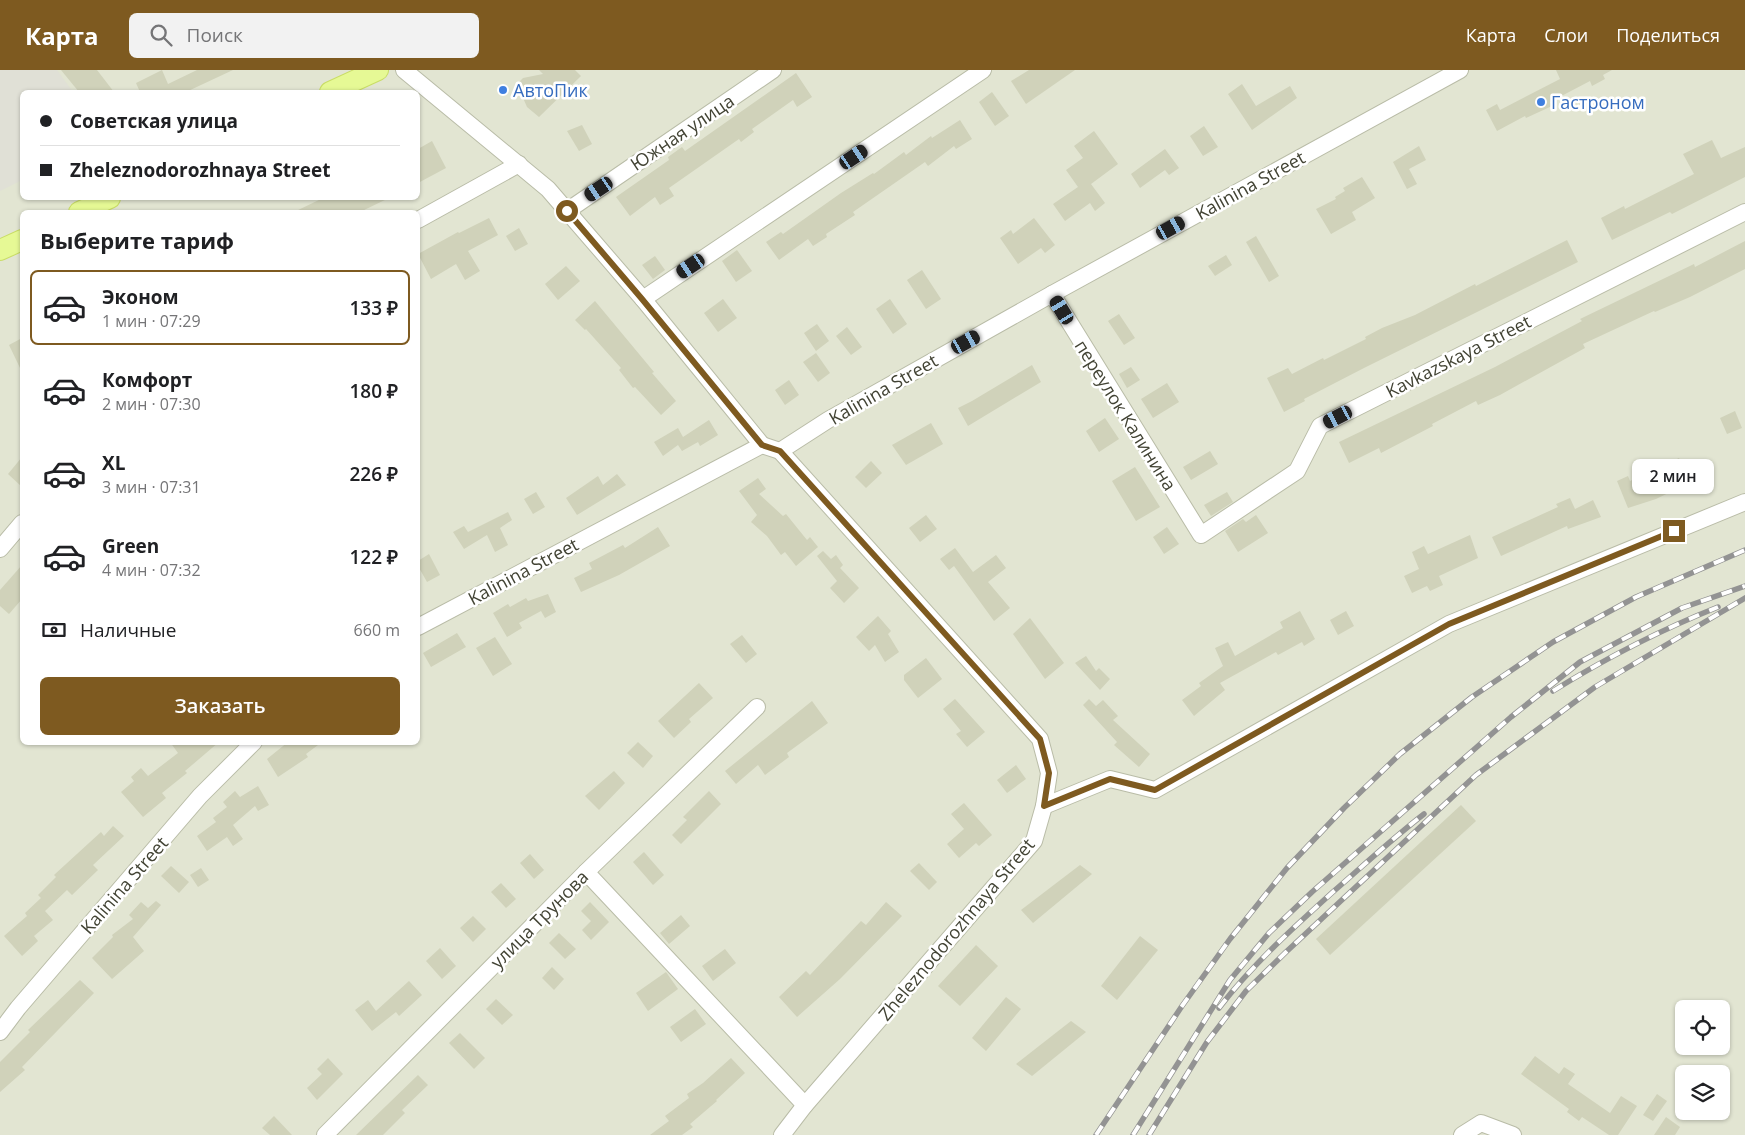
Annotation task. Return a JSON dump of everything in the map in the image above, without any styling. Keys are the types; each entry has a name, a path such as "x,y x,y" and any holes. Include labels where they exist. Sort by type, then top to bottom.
{"main road":[{"path":"334,90 378,70"},
{"path":"83,210 106,200"},
{"path":"0,250 20,241"}],"street":[{"path":"404,70 548,189 642,299 762,445 780,451"},
{"name":"Южная улица","path":"567,211 773,70"},
{"path":"642,299 983,70"},
{"name":"Kalinina Street","path":"780,451 828,420 1052,294 1460,70"},
{"path":"420,219 518,164"},
{"name":"Kavkazskaya Street","path":"1201,535 1297,471 1320,426 1745,212"},
{"name":"переулок Калинина","path":"1052,294 1201,535"},
{"name":"Kalinina Street","path":"420,626 762,445"},
{"name":"Zheleznodorozhnaya Street","path":"780,451 1040,739 1049,773 1044,806 1034,841 804,1105 782,1135"},
{"path":"1044,806 1110,779 1155,790 1449,624 1745,502"},
{"path":"0,550 20,525"},
{"name":"улица Трунова","path":"325,1135 586,872 757,708"},
{"name":"Kalinina Street","path":"0,1032 18,1008 200,796 251,745"},
{"path":"586,872 804,1105"},
{"path":"1462,1135 1481,1123 1514,1135"}],"shaded area":[{"path":"0,70 1745,70 1745,1135 0,1135"},
{"path":"0,70 57,70 72,90 20,90 20,181 0,191"}],"building":[{"path":"61,70 97,70 112,90 77,90"},
{"path":"162,70 168,84 197,70 233,70 190,90 139,90 136,83"},
{"path":"539,70 575,70 581,76 539,117 527,107 517,84 523,78 543,74"},
{"path":"1029,70 1075,70 1026,104 1011,81"},
{"path":"1556,70 1612,70 1603,75 1605,79 1592,86 1590,81 1550,102 1552,106 1526,118 1525,116 1497,131 1486,110 1497,104 1500,110 1560,79"},
{"path":"796,73 812,97 797,107 793,100 752,129 754,132 741,142 739,139 669,188 674,196 660,205 655,197 630,216 616,197 669,160 668,157 682,147 685,151"},
{"path":"1242,84 1256,106 1290,86 1297,98 1252,130 1228,94"},
{"path":"992,92 1009,116 995,126 979,102"},
{"path":"960,120 972,139 956,149 954,146 928,166 925,162 853,212 855,215 826,234 827,237 813,246 808,239 779,260 766,242 781,232 783,234 904,152 906,155 931,136 932,138"},
{"path":"582,125 592,144 579,151 567,131"},
{"path":"1204,126 1218,147 1203,156 1190,136"},
{"path":"1094,131 1118,164 1091,184 1105,203 1095,211 1090,203 1065,221 1053,204 1078,187 1066,170 1083,158 1074,146"},
{"path":"1712,140 1721,158 1745,147 1745,177 1672,214 1670,212 1612,240 1601,218 1624,206 1625,209 1694,174 1683,154"},
{"path":"432,141 446,168 420,182 420,148"},
{"path":"1419,146 1426,160 1409,169 1417,184 1407,189 1393,162"},
{"path":"1165,149 1179,168 1169,175 1165,170 1140,188 1131,174"},
{"path":"1362,177 1375,198 1352,212 1356,220 1331,234 1316,209 1336,199 1335,197 1345,191 1343,188"},
{"path":"319,200 385,200 364,210 298,210"},
{"path":"489,218 498,235 468,251 480,271 465,280 456,264 431,279 420,258 420,253"},
{"path":"1034,218 1055,245 1045,253 1041,248 1018,264 1000,238 1011,230 1013,234"},
{"path":"519,228 528,244 515,251 506,236"},
{"path":"1256,236 1279,276 1269,282 1246,242"},
{"path":"1567,240 1578,262 1364,368 1304,399 1305,401 1284,412 1267,378 1288,368 1292,374 1323,358 1324,360 1366,339 1365,337 1382,328 1415,315 1475,284 1476,286"},
{"path":"1745,241 1745,269 1690,297 1654,311 1583,344 1585,348 1500,395 1478,405 1476,401 1381,453 1379,448 1349,463 1339,442 1495,367 1582,321 1580,319 1694,264 1695,267"},
{"path":"737,250 752,271 736,282 722,261"},
{"path":"1226,255 1232,265 1215,276 1208,266"},
{"path":"655,256 665,270 653,279 642,265"},
{"path":"566,266 580,281 558,300 545,284"},
{"path":"922,270 941,299 926,309 907,280"},
{"path":"723,299 737,318 718,332 704,313"},
{"path":"890,299 907,324 893,334 876,309"},
{"path":"595,301 676,401 661,415 635,387 633,388 619,370 621,368 586,329 575,320"},
{"path":"1119,314 1135,338 1124,345 1108,321"},
{"path":"817,324 829,341 816,351 804,333"},
{"path":"847,327 862,347 851,355 836,336"},
{"path":"20,339 20,368 9,345"},
{"path":"816,353 830,373 818,382 803,362"},
{"path":"1032,365 1041,382 968,426 958,408"},
{"path":"1131,367 1140,380 1127,388 1119,374"},
{"path":"789,380 799,395 785,405 775,390"},
{"path":"1167,383 1179,402 1153,418 1141,399"},
{"path":"1735,411 1742,428 1727,434 1720,418"},
{"path":"1105,418 1119,439 1099,452 1086,431"},
{"path":"709,420 718,435 700,446 698,442 682,451 678,445 663,456 654,442 678,428 683,437"},
{"path":"931,423 943,444 906,465 892,445"},
{"path":"1210,451 1218,464 1191,480 1183,467"},
{"path":"1679,458 1691,482 1656,499 1628,508 1617,481 1628,476 1630,481"},
{"path":"20,459 20,485 8,474"},
{"path":"871,461 882,473 866,488 855,477"},
{"path":"1135,467 1160,507 1136,521 1112,481"},
{"path":"617,474 626,485 577,515 566,498 598,476 603,485"},
{"path":"758,478 766,489 759,494 783,516 786,514 807,540 810,537 818,547 796,566 785,552 781,555 767,536 751,522 757,515 739,491"},
{"path":"536,492 545,507 533,514 524,499"},
{"path":"1227,492 1233,502 1211,516 1204,505"},
{"path":"1570,498 1575,509 1593,500 1601,517 1568,529 1567,526 1501,556 1492,537 1558,507 1556,504"},
{"path":"508,512 512,520 500,528 508,545 495,552 487,535 464,549 453,532 464,526 468,532"},
{"path":"926,515 937,529 920,542 909,528"},
{"path":"1256,515 1268,533 1238,552 1225,531 1243,519 1246,522"},
{"path":"658,527 670,546 619,575 581,592 574,578 592,569 589,563 623,545 625,548"},
{"path":"1167,527 1179,544 1164,554 1153,537"},
{"path":"1470,535 1478,558 1439,576 1443,585 1430,591 1427,586 1412,593 1404,576 1419,569 1412,552 1424,546 1428,554"},
{"path":"955,548 973,572 996,555 1006,568 988,582 1010,608 994,621 954,566 949,570 940,559"},
{"path":"823,551 831,559 836,555 843,565 840,568 859,588 844,603 830,588 837,581 817,556"},
{"path":"429,554 440,575 427,582 420,570 420,560"},
{"path":"20,567 20,601 9,614 0,606 0,590"},
{"path":"548,594 556,612 545,618 541,611 519,623 522,628 507,637 493,613 508,604 510,607 526,598 528,601"},
{"path":"1300,611 1315,639 1304,646 1302,642 1278,655 1276,652 1220,683 1225,690 1194,716 1182,700 1201,686 1199,683 1223,666 1215,648 1228,642 1235,656 1283,628 1280,622"},
{"path":"1346,611 1354,626 1338,635 1330,620"},
{"path":"878,616 891,631 888,634 899,652 885,662 875,645 869,651 856,637"},
{"path":"1030,618 1064,663 1045,679 1013,634"},
{"path":"457,633 466,647 431,667 423,653"},
{"path":"742,635 757,654 746,663 730,644"},
{"path":"495,637 512,664 493,676 476,648"},
{"path":"1086,656 1096,671 1099,668 1110,679 1100,690 1075,663"},
{"path":"926,658 942,679 918,698 904,680 904,675"},
{"path":"699,683 713,698 689,719 691,722 674,738 658,721"},
{"path":"955,699 985,732 967,747 956,734 961,731 943,709"},
{"path":"1089,699 1096,706 1103,700 1118,716 1113,720 1150,754 1139,767 1114,745 1117,742 1083,705"},
{"path":"812,701 828,723 787,753 789,757 765,775 758,765 736,784 725,771"},
{"path":"638,742 653,756 643,768 627,753"},
{"path":"172,745 215,745 185,771 187,773 162,793 166,798 143,817 121,792 134,781 131,777 141,768 148,776 178,753"},
{"path":"284,745 318,745 306,754 308,757 278,777 267,759"},
{"path":"1016,765 1026,779 1007,793 997,780"},
{"path":"614,771 625,783 599,810 585,796"},
{"path":"258,786 269,805 258,811 255,806 233,825 243,839 233,846 227,837 207,851 197,836 216,822 213,818 227,807 223,802 235,791 240,797"},
{"path":"709,791 721,804 681,844 672,835 687,820 683,817"},
{"path":"964,803 992,835 979,846 976,843 959,858 947,844 964,829 951,814"},
{"path":"1461,805 1476,821 1330,955 1316,939"},
{"path":"113,826 124,836 93,865 98,870 72,895 67,890 45,911 53,920 34,936 38,941 22,956 4,936 27,916 25,913 41,898 38,895 56,877 54,875 101,832 104,836"},
{"path":"644,852 664,875 653,885 633,862"},
{"path":"530,854 544,870 534,879 520,863"},
{"path":"919,863 937,882 929,890 910,871"},
{"path":"1080,865 1092,874 1033,923 1021,910"},
{"path":"171,866 189,882 179,893 161,876"},
{"path":"201,868 209,880 198,887 190,875"},
{"path":"501,883 516,899 506,908 491,892"},
{"path":"156,901 161,905 133,937 144,951 112,979 92,958 113,937 112,935 133,919 129,915 141,902 148,908"},
{"path":"590,902 609,922 591,940 582,930 591,921 581,911"},
{"path":"886,902 902,916 840,979 797,1017 779,997 806,971 810,975 861,921 866,925"},
{"path":"681,915 690,926 669,944 660,933"},
{"path":"473,916 486,929 473,942 460,928"},
{"path":"559,933 576,949 565,959 549,943"},
{"path":"1140,936 1158,950 1117,1000 1101,986"},
{"path":"976,945 998,966 960,1006 938,986"},
{"path":"440,948 456,966 442,979 426,961"},
{"path":"725,949 736,963 713,981 702,966"},
{"path":"552,967 564,979 554,990 542,978"},
{"path":"666,972 678,989 648,1011 636,993"},
{"path":"80,980 94,993 22,1067 25,1070 0,1092 0,1062 30,1032 28,1030"},
{"path":"409,981 422,995 399,1016 396,1012 372,1031 355,1010 368,1000 376,1011"},
{"path":"1006,997 1021,1009 986,1051 972,1038"},
{"path":"496,999 513,1015 502,1025 486,1009"},
{"path":"695,1009 706,1024 681,1042 670,1027"},
{"path":"1071,1021 1086,1032 1032,1076 1016,1064"},
{"path":"460,1033 485,1058 474,1069 449,1043"},
{"path":"1535,1056 1559,1074 1564,1067 1575,1074 1568,1084 1610,1113 1621,1096 1637,1106 1618,1135 1609,1135 1582,1117 1579,1121 1567,1112 1569,1109 1521,1074"},
{"path":"328,1058 343,1074 317,1100 307,1088 322,1074 317,1069"},
{"path":"731,1058 745,1073 690,1124 693,1127 682,1135 650,1135 669,1121 665,1116 689,1098 687,1094 703,1083"},
{"path":"418,1075 428,1085 402,1110 405,1113 383,1135 356,1135"},
{"path":"1657,1094 1667,1101 1653,1121 1643,1115"},
{"path":"274,1116 292,1135 270,1135 262,1128"},
{"path":"1666,1117 1680,1127 1675,1135 1654,1135"}],"railway":[{"path":"1096,1135 1182,1006 1230,939 1287,868 1344,808 1400,754 1472,697 1553,642 1636,597 1745,550"},
{"path":"1133,1135 1230,980 1269,933 1312,892 1511,717 1580,662 1682,608 1745,586"},
{"path":"1149,1135 1207,1042 1246,991 1476,775 1595,687 1745,598"},
{"path":"1553,691 1634,645 1718,607"},
{"path":"1219,1008 1246,976 1289,933 1334,891 1424,814"}],"place":[{"name":"АвтоПик","path":"503,90"},
{"name":"Гастроном","path":"1541,102"}],"route":[{"path":"567,211 762,445 780,451 1040,739 1049,773 1044,806 1110,779 1155,790 1449,624 1674,531"}]}
